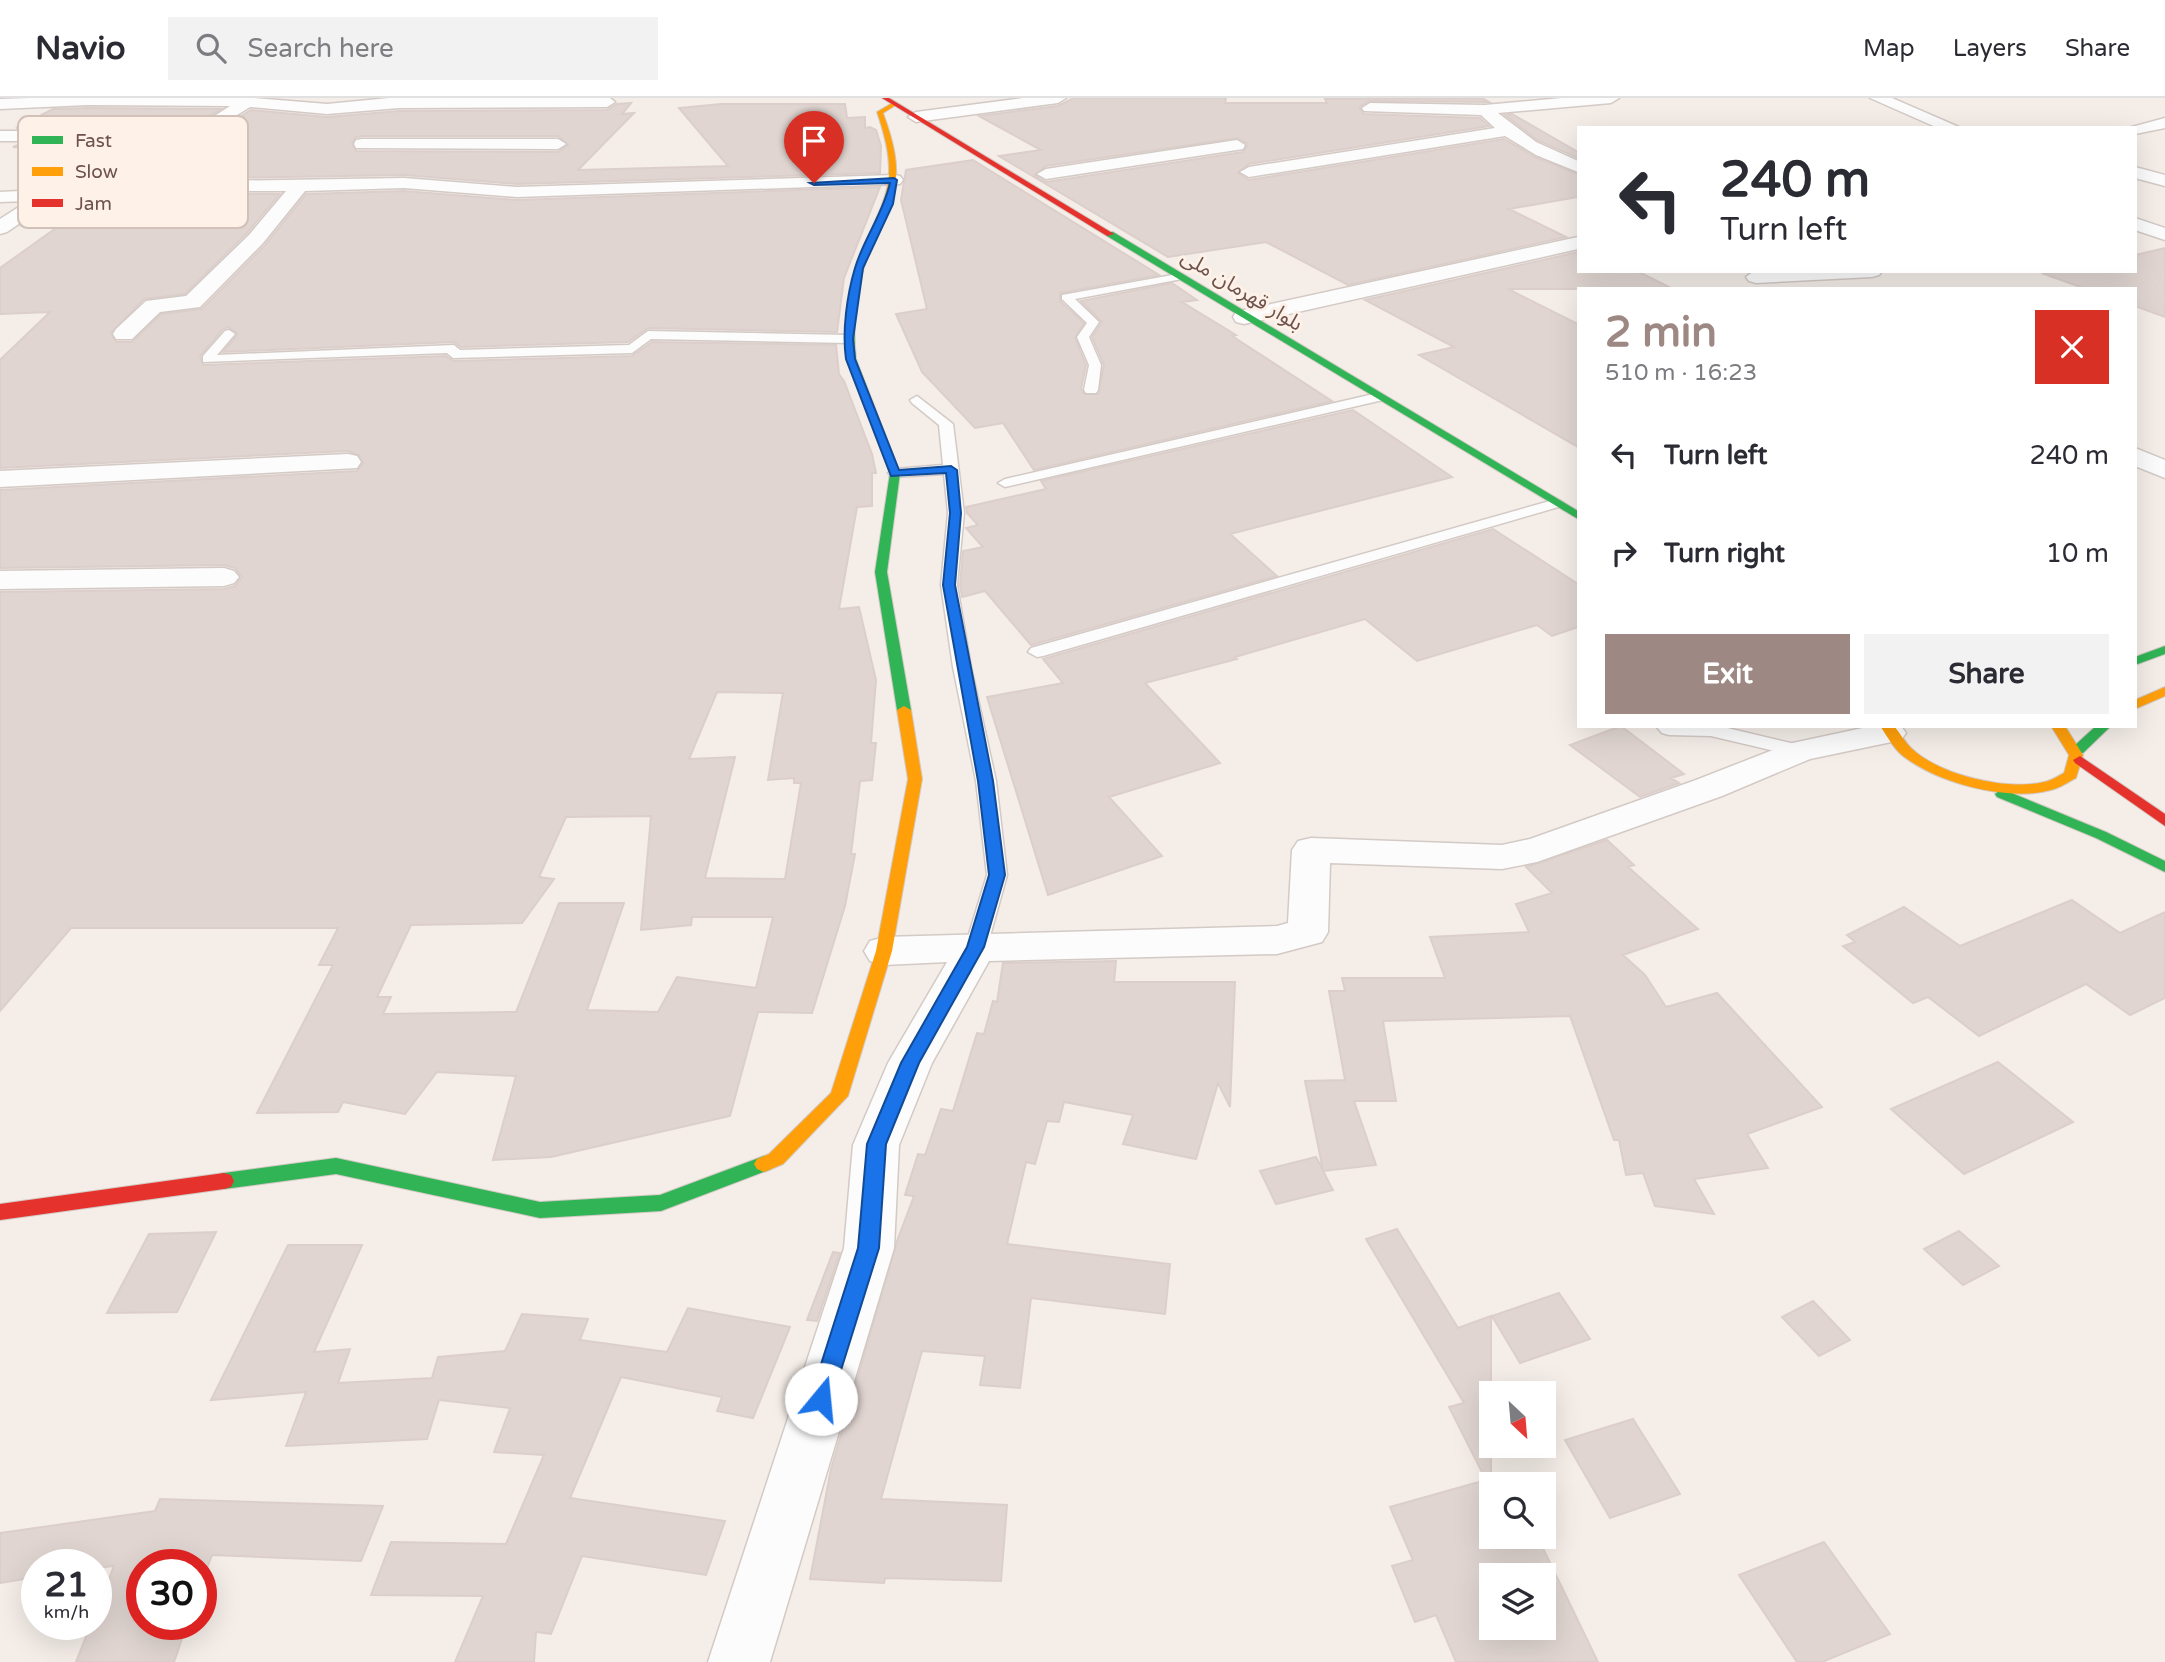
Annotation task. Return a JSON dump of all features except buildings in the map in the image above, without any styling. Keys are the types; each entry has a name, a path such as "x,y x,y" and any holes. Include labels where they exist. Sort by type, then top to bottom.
{"main road":[{"path":"915,98 976,134"},
{"path":"0,1212 336,1166 540,1210 660,1203 776,1159 839,1096 884,951 915,779 881,572 895,473 851,359 848,339 859,268 889,204 894,180 895,160 890,138 879,120 880,112 889,101"},
{"name":"بلوار قهرمان ملی","path":"889,101 1577,515"},
{"path":"1040,171 1070,188"},
{"name":"بلوار قهرمان ملی","path":"1210,275 1317,340"},
{"path":"2137,659 2165,650"},
{"path":"2137,704 2165,691"},
{"path":"2059,728 2079,755 2165,821"},
{"path":"1984,786 2014,790 2041,789 2062,783 2075,774 2079,755 2102,728"},
{"path":"1888,730 1900,746 1922,762 2101,835 2165,867"}],"street":[{"path":"916,117 1058,98"},
{"path":"1370,108 1485,110 1510,102 1611,98"},
{"path":"1878,98 1949,126"},
{"path":"0,104 88,100 247,102 327,108 401,102 607,102"},
{"path":"93,116 121,101"},
{"path":"226,116 247,102"},
{"path":"401,102 385,122 357,148 558,144 517,192"},
{"path":"1485,110 1506,131 1545,155 1577,167"},
{"path":"1897,122 1936,119"},
{"path":"2137,129 2165,123"},
{"path":"1249,172 1506,131"},
{"path":"0,136 18,136"},
{"path":"1040,171 1237,145"},
{"path":"124,334 155,305 192,302 307,186 333,169"},
{"path":"2137,173 2165,181"},
{"path":"248,186 404,183 517,192 894,180"},
{"path":"0,197 18,196"},
{"path":"0,228 18,216"},
{"path":"2137,225 2165,234"},
{"path":"1244,317 1577,243"},
{"path":"1756,274 1795,273"},
{"path":"1756,274 1773,287"},
{"path":"2137,457 2165,470"},
{"path":"0,479 348,462"},
{"path":"0,580 224,577"},
{"path":"884,951 1277,940 1308,932 1311,850 1502,857 1537,850 1683,798 1800,751 1888,730"},
{"path":"739,1662 869,1248 876,1144 910,1063 976,947"}],"lane":[{"path":"1091,390 1095,365 1083,337 1093,322 1066,297 1178,277"},
{"path":"229,334 207,359 454,349 453,354 632,349 648,335 848,339"},
{"path":"1005,482 1378,397"},
{"path":"918,400 946,424 956,513 949,585 986,781 997,875 976,947"},
{"path":"895,473 951,470"},
{"path":"1037,652 1557,503"},
{"path":"1668,728 1711,730 1800,751"}],"traffic: fast":[{"path":"1110,234 1577,515"},
{"path":"864,254 851,306 851,359 895,473 881,572 904,710"},
{"path":"2137,660 2165,650"},
{"path":"2078,750 2102,728"},
{"path":"2002,794 2101,835 2165,867"},
{"path":"224,1181 336,1166 540,1210 661,1203 764,1164"}],"traffic: slow":[{"path":"864,254 888,202 894,179 892,146 880,112 894,104"},
{"path":"2137,704 2165,691"},
{"path":"764,1164 776,1159 839,1096 884,951 915,779 904,710"},
{"path":"1888,728 1906,752 1938,771 1976,784 2015,789 2048,786 2071,775 2076,755 2059,728"}],"traffic: jam":[{"path":"885,98 1110,234"},
{"path":"2080,760 2165,821"},
{"path":"0,1212 224,1181"}],"route":[{"path":"814,183 894,180 889,204 859,268 848,339 851,359 895,473 951,470 956,513 949,585 962,667 986,781 997,875 976,947 910,1063 876,1144 869,1248 821,1399"}]}
